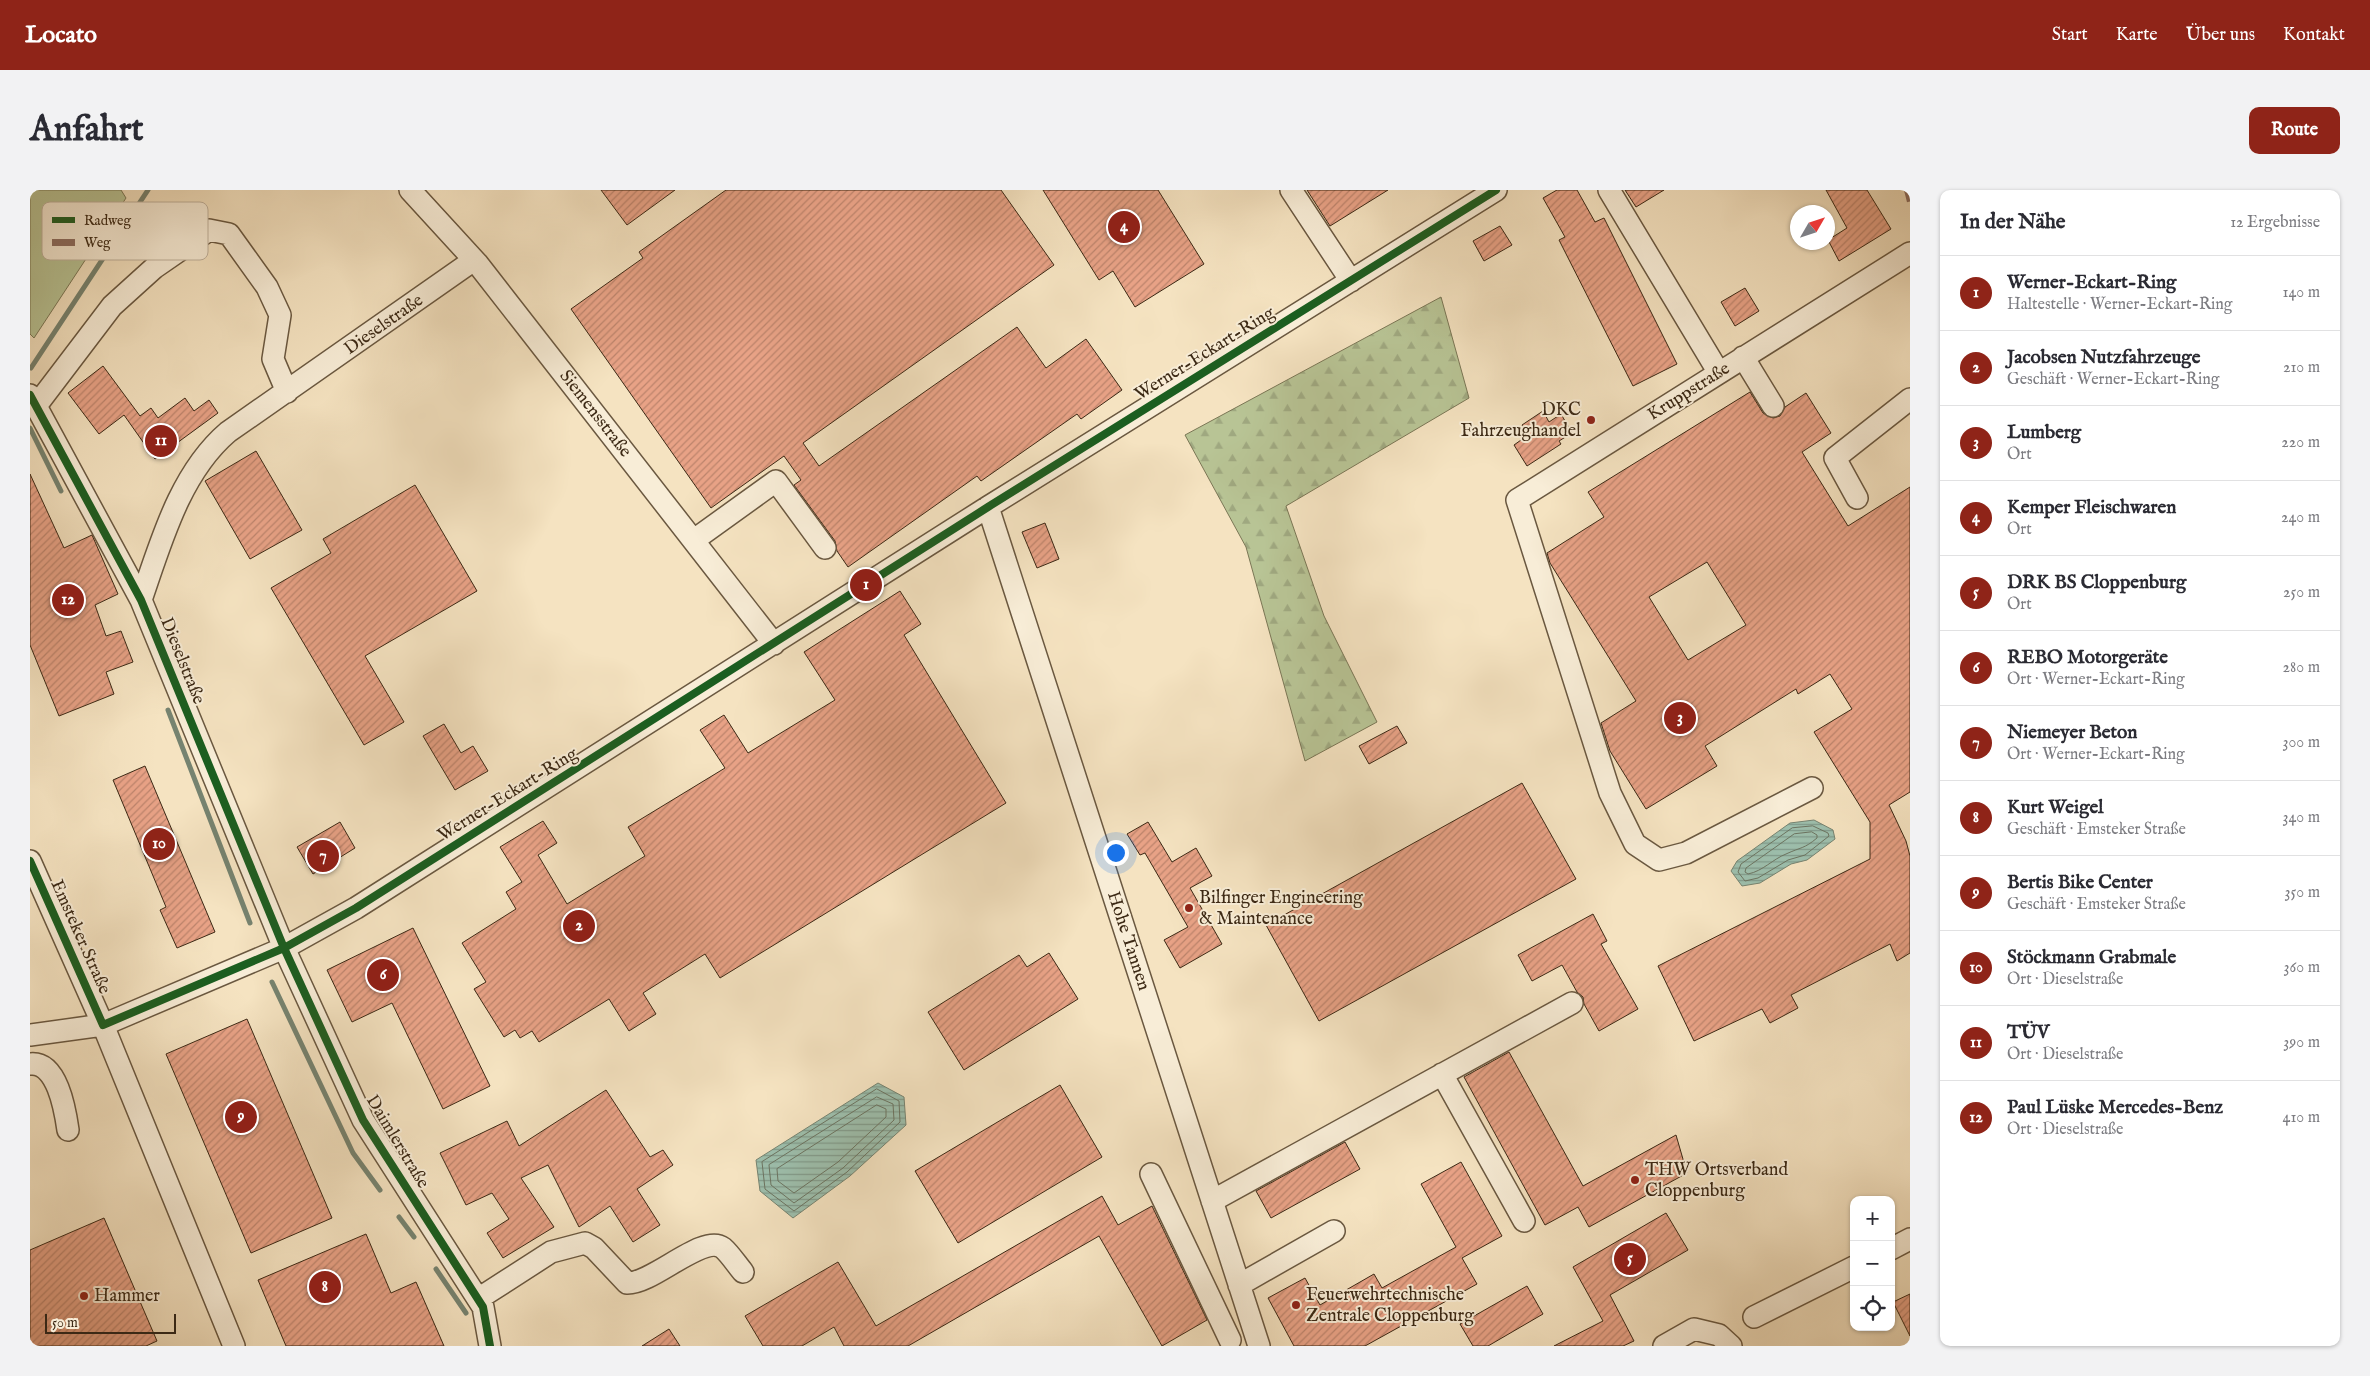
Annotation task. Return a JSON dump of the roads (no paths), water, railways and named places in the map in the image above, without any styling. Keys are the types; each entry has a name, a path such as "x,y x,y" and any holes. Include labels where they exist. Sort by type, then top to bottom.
{"street":[{"name":"Siemensstraße","path":"410,190 474,260 774,644"},
{"path":"1291,190 1351,281"},
{"name":"Werner-Eckart-Ring","path":"30,1035 102,1025 284,948 356,908 988,507 1496,190"},
{"path":"1609,190 1719,373"},
{"path":"208,231 229,234 267,286 280,315 272,359 288,392"},
{"name":"Kruppstraße","path":"1812,788 1686,854 1659,860 1635,844 1610,793 1517,500 1910,253"},
{"path":"33,400 112,306 166,260"},
{"name":"Dieselstraße","path":"141,600 178,502 210,448 228,432 288,392 474,260"},
{"path":"1743,357 1773,406"},
{"name":"Dieselstraße","path":"33,400 141,600 284,948"},
{"path":"1857,498 1835,458 1910,400"},
{"path":"694,540 776,481 825,548"},
{"name":"Hohe Tannen","path":"988,507 1256,1339"},
{"name":"Emsteker Straße","path":"30,861 102,1025 234,1346"},
{"name":"Daimlerstraße","path":"284,948 363,1120 483,1307 490,1346"},
{"path":"1212,1201 1572,1004"},
{"path":"30,1064 37,1063 46,1067 51,1074 65,1110 68,1130"},
{"path":"1442,1074 1524,1221"},
{"path":"1151,1174 1225,1343 1256,1339"},
{"path":"1239,1284 1334,1231"},
{"path":"1895,1247 1910,1239"},
{"path":"478,1299 551,1252 585,1243 594,1248 627,1283 636,1283 643,1280 665,1269 691,1252 711,1244 722,1247 743,1272"},
{"path":"1754,1317 1850,1269"},
{"path":"1664,1346 1694,1329 1719,1335 1731,1346"}],"water":[{"path":"1814,820 1833,830 1835,839 1807,860 1791,864 1760,883 1742,886 1731,871 1737,861 1790,823"},
{"path":"878,1083 904,1097 906,1125 850,1176 793,1218 760,1191 756,1160"}],"waterway":[{"path":"140,202 148,190"},
{"path":"31,368 102,260"},
{"path":"30,428 61,491"},
{"path":"168,710 250,923"},
{"path":"272,982 353,1153 380,1190"},
{"path":"399,1217 414,1237"},
{"path":"436,1269 466,1313"}],"place":[{"name":"Kemper Fleischwaren","path":"1124,227"},
{"name":"DKC Fahrzeughandel","path":"1591,420"},
{"name":"TÜV","path":"161,441"},
{"name":"Werner-Eckart-Ring","path":"866,585"},
{"name":"Paul Lüske Mercedes-Benz","path":"68,600"},
{"name":"Lumberg","path":"1680,718"},
{"name":"Stöckmann Grabmale","path":"159,844"},
{"name":"Niemeyer Beton","path":"323,856"},
{"name":"Bilfinger Engineering & Maintenance","path":"1189,908"},
{"name":"Jacobsen Nutzfahrzeuge","path":"579,926"},
{"name":"REBO Motorgeräte","path":"383,975"},
{"name":"Bertis Bike Center","path":"241,1117"},
{"name":"THW Ortsverband Cloppenburg","path":"1635,1180"},
{"name":"DRK BS Cloppenburg","path":"1630,1259"},
{"name":"Kurt Weigel","path":"325,1287"},
{"name":"Hammer","path":"84,1296"},
{"name":"Feuerwehrtechnische Zentrale Cloppenburg","path":"1296,1305"}]}
